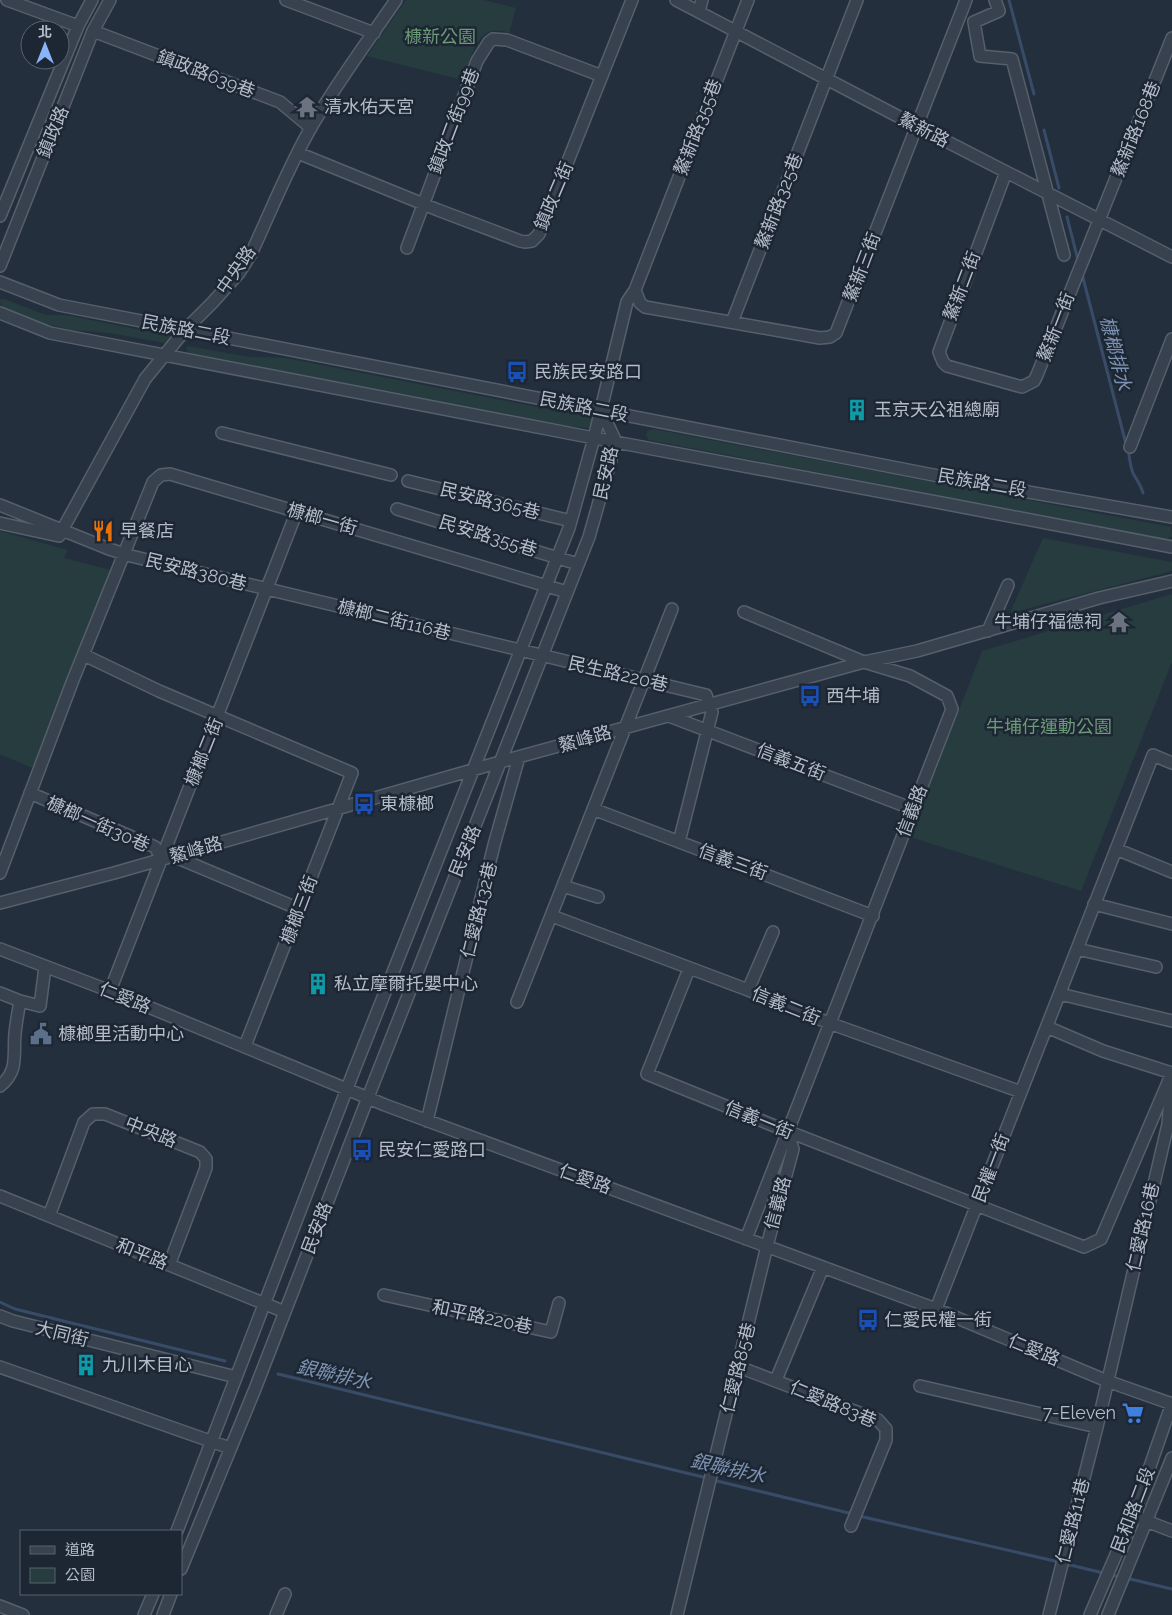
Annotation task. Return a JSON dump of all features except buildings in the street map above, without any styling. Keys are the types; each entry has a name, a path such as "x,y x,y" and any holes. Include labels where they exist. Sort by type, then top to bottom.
{"street":[{"path":"8,0 78,26"},
{"name":"鎮政路","path":"0,216 78,26 92,0"},
{"name":"鎮政路","path":"0,266 93,31 110,0"},
{"path":"286,0 374,33"},
{"name":"中央路","path":"62,530 145,379 185,330 214,302 251,254 311,128 340,80 396,0"},
{"name":"鎮政二街","path":"298,153 520,241 526,242 537,237 556,195 632,0"},
{"name":"鰲新路","path":"676,0 1172,257"},
{"path":"699,12 702,0"},
{"name":"鰲新路355巷","path":"601,410 627,302 636,290 748,0"},
{"name":"鰲新路325巷","path":"732,322 857,0"},
{"name":"鰲新三街","path":"636,290 640,303 645,307 820,338 830,337 836,333 966,0"},
{"path":"995,0 999,11 974,22 980,56 1012,59 1064,255"},
{"name":"鎮政路639巷","path":"93,31 280,102 311,128"},
{"name":"鰲新路168巷","path":"1099,220 1172,38"},
{"name":"鎮政二街99巷","path":"423,204 477,61 493,39 506,40 602,76"},
{"name":"鰲新二街","path":"980,376 948,366 943,362 939,352 940,345 1006,172"},
{"path":"407,248 423,204"},
{"name":"鰲新一街","path":"980,376 1022,387 1034,381 1099,220"},
{"name":"民族路二段","path":"0,282 59,305 954,479 1172,517"},
{"name":"民族路二段","path":"0,313 50,333 1172,547"},
{"path":"1130,447 1172,339"},
{"name":"民安路","path":"178,1530 347,1089 571,521 601,410"},
{"name":"民安路","path":"182,1567 285,1312 589,537 616,442 601,410"},
{"path":"222,433 391,475"},
{"name":"槺榔一街","path":"0,873 153,482 161,475 170,474 567,592"},
{"name":"民安路365巷","path":"408,481 571,521"},
{"path":"0,505 109,550 124,554"},
{"name":"民安路355巷","path":"397,509 578,564"},
{"name":"槺榔二街","path":"110,992 167,858 218,716 297,512"},
{"path":"0,523 58,536 62,530"},
{"name":"民安路380巷","path":"124,554 267,590"},
{"name":"鰲峰路","path":"0,903 167,858 625,727 864,662 917,651 1099,598 1172,581"},
{"path":"988,631 1008,585"},
{"name":"槺榔二街116巷","path":"267,590 521,651"},
{"path":"517,1002 672,609"},
{"name":"信義路","path":"744,612 864,662 910,676 947,696 952,710 746,1239"},
{"name":"民生路220巷","path":"521,651 706,696 709,704"},
{"path":"84,655 159,691 218,716"},
{"path":"679,842 712,712 709,704"},
{"name":"槺榔三街","path":"218,716 352,773 245,1046"},
{"name":"信義五街","path":"669,716 913,809"},
{"name":"民權一街","path":"936,1309 1153,755 1172,763"},
{"name":"仁愛路132巷","path":"427,1121 494,845 519,758"},
{"name":"槺榔一街30巷","path":"30,793 155,847 167,858"},
{"name":"信義三街","path":"593,809 873,916"},
{"path":"1116,849 1172,872"},
{"path":"167,858 300,909"},
{"path":"563,886 598,897"},
{"path":"1094,904 1172,924"},
{"name":"信義二街","path":"552,916 748,990 829,1023 1021,1092"},
{"path":"748,990 773,932"},
{"name":"仁愛路","path":"0,949 245,1046 427,1121 936,1309 1107,1380 1172,1404"},
{"path":"1077,949 1156,967"},
{"path":"0,993 40,1006 45,967"},
{"name":"信義一街","path":"689,969 647,1074 1084,1248 1101,1239 1172,1073"},
{"path":"1060,994 1172,1021"},
{"path":"0,1086 8,1079 15,1062 15,1035 20,1001"},
{"path":"1047,1027 1102,1051 1172,1073"},
{"name":"仁愛路16巷","path":"1107,1380 1168,1124 1172,1073"},
{"name":"中央路","path":"49,1216 84,1122 93,1114 105,1114 200,1152 206,1159 206,1168 169,1264"},
{"name":"信義路","path":"767,1246 793,1149 787,1131"},
{"name":"和平路","path":"0,1196 285,1312"},
{"name":"仁愛路85巷","path":"677,1615 767,1246"},
{"path":"776,1380 823,1267"},
{"name":"和平路220巷","path":"384,1295 551,1332 559,1303"},
{"name":"大同街","path":"3,1317 236,1377"},
{"path":"0,1367 230,1448"},
{"name":"仁愛路83巷","path":"739,1367 878,1420 886,1428 886,1440 854,1519"},
{"name":"仁愛路11巷","path":"1049,1615 1097,1427 1107,1380"},
{"path":"920,1386 1097,1427"},
{"name":"民和路二段","path":"1090,1615 1133,1515 1172,1404"},
{"name":"民和路二段","path":"1108,1615 1172,1458"},
{"path":"1133,1515 1172,1531"},
{"path":"276,1615 285,1594"},
{"path":"144,1615 153,1595"},
{"path":"163,1615 171,1595"},
{"path":"0,1606 24,1615"}],"green space":[{"name":"槺新公園","path":"406,0 484,0 516,8 509,33 489,32 477,43 463,80 367,56"},
{"path":"0,299 46,315 66,315 166,335 171,339 165,343 109,333 72,330 45,324 1,307"},
{"path":"187,346 250,357 285,358 589,417 592,420 591,426 587,428 558,425 189,353 186,348"},
{"path":"653,429 1171,527 1172,536 1167,539 649,440 646,435 647,431"},
{"path":"0,531 68,550 64,558 111,570 32,768 0,754"},
{"path":"1043,538 1172,562 1172,571 1010,613"},
{"name":"牛埔仔運動公園","path":"1172,594 1172,662 1081,891 910,837 982,651"}],"waterway":[{"name":"槺榔排水","path":"1009,0 1034,94"},
{"name":"槺榔排水","path":"1044,130 1059,188"},
{"name":"槺榔排水","path":"1067,217 1078,260"},
{"name":"槺榔排水","path":"1082,274 1126,444"},
{"name":"槺榔排水","path":"1128,450 1133,472 1143,493"},
{"name":"銀聯排水","path":"0,1302 15,1309 225,1361"},
{"name":"銀聯排水","path":"278,1374 707,1478"},
{"name":"銀聯排水","path":"713,1480 853,1514"},
{"name":"銀聯排水","path":"859,1516 1059,1562"},
{"name":"銀聯排水","path":"1066,1564 1120,1577"},
{"name":"銀聯排水","path":"1126,1578 1172,1589"}],"place":[{"name":"清水佑天宮","path":"307,107"},
{"name":"民族民安路口","path":"517,372"},
{"name":"玉京天公祖總廟","path":"857,410"},
{"name":"早餐店","path":"103,531"},
{"name":"牛埔仔福德祠","path":"1119,622"},
{"name":"西牛埔","path":"810,696"},
{"name":"東槺榔","path":"364,804"},
{"name":"私立摩爾托嬰中心","path":"318,984"},
{"name":"槺榔里活動中心","path":"41,1034"},
{"name":"民安仁愛路口","path":"362,1150"},
{"name":"仁愛民權一街","path":"868,1320"},
{"name":"九川木目心","path":"86,1365"},
{"name":"7-Eleven","path":"1133,1413"}]}
